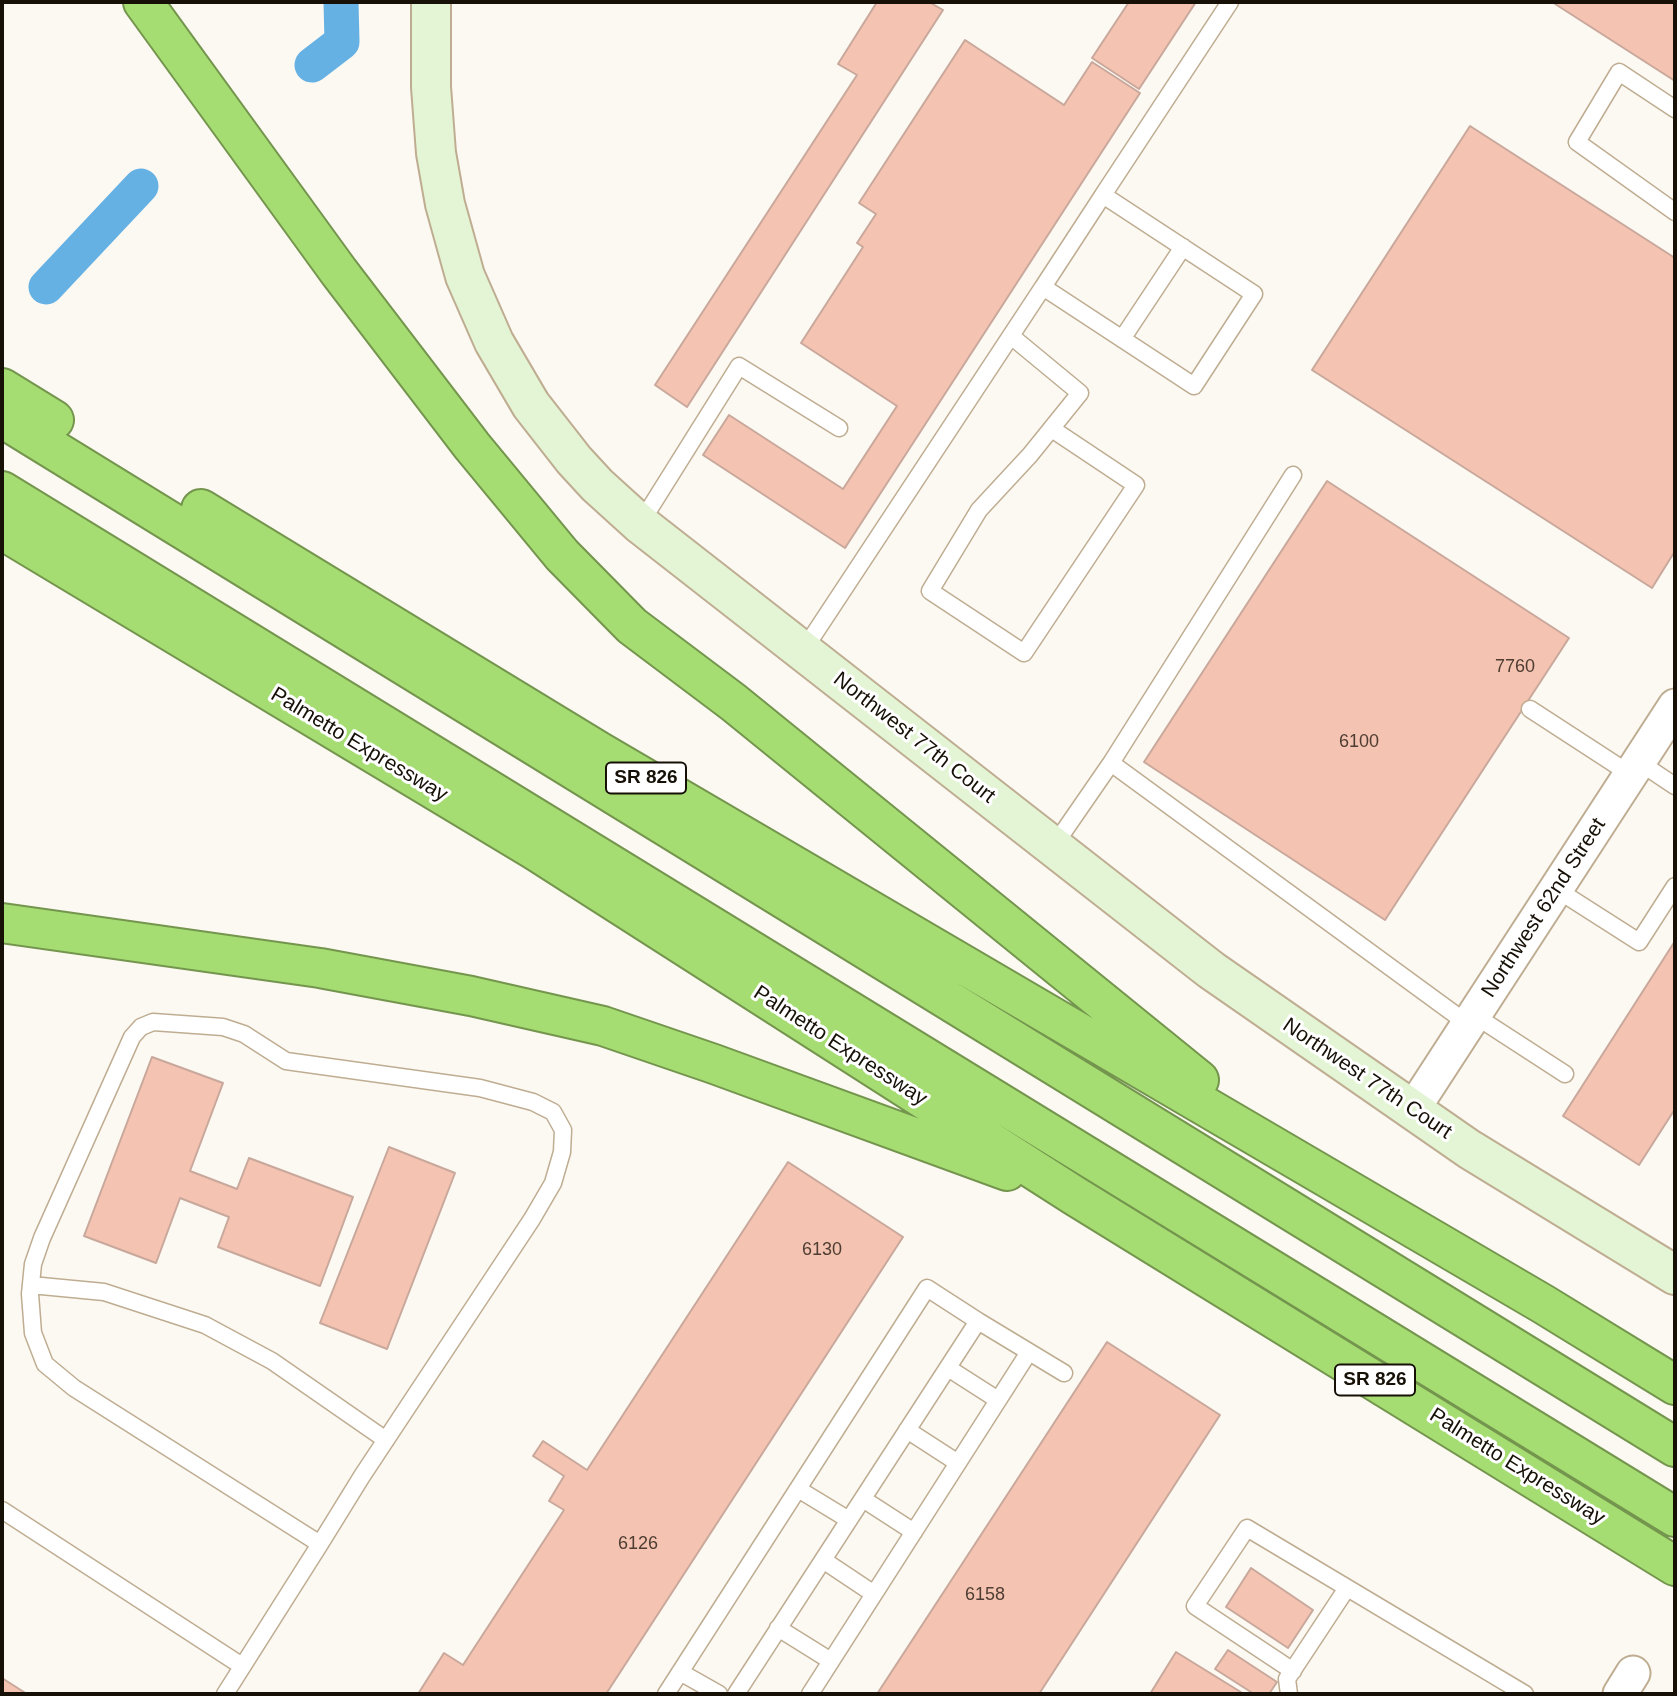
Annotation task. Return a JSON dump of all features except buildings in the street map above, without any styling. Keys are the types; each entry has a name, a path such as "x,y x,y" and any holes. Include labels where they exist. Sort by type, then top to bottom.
{"highway":[{"path":"143,2 338,272 472,446 562,555 623,617 733,702 1296,1158"},
{"name":"SR 826","path":"2,388 600,752 1296,1158 1675,1385"},
{"path":"2,418 1675,1447"},
{"path":"2,491 1675,1517"},
{"name":"Palmetto Expressway","path":"2,530 536,851 1074,1196 1675,1566"},
{"path":"2,923 320,968 471,996 603,1026 714,1063 1074,1196"}],"street":[{"name":"Northwest 77th Court","path":"430,2 431,87 436,153 444,204 465,276 494,342 542,420 574,460 640,524 1211,970 1517,1179 1675,1275"},
{"name":"Northwest 62nd Street","path":"1412,1109 1675,706"}],"lane":[{"path":"803,651 1230,2"},
{"path":"1675,109 1619,72 1577,142 1675,212"},
{"path":"1043,287 1194,386 1254,294 1103,195"},
{"path":"1122,339 1183,247"},
{"path":"1011,336 1080,393 1052,429 979,510 930,591 1024,653 1136,485 1052,429"},
{"path":"640,524 739,366 839,428"},
{"path":"1053,847 1111,763 1293,475"},
{"path":"1530,709 1635,768 1675,786"},
{"path":"1111,763 1471,1020 1565,1074"},
{"path":"1556,889 1639,942 1675,886"},
{"path":"225,1694 553,1183 562,1152 563,1130 553,1112 533,1102 481,1088 286,1061 244,1034 223,1027 153,1021 141,1027 132,1037 42,1238 33,1264 31,1285 33,1333 45,1364 74,1388 320,1544"},
{"path":"31,1285 104,1292 205,1325 272,1361 386,1440"},
{"path":"666,1694 927,1288 1064,1373"},
{"path":"740,1693 822,1560 978,1321"},
{"path":"810,1694 1029,1352"},
{"path":"947,1368 998,1400"},
{"path":"907,1430 958,1463"},
{"path":"798,1489 849,1520"},
{"path":"863,1499 914,1532"},
{"path":"2,1510 242,1666"},
{"path":"1293,1671 1195,1606 1247,1528 1525,1694"},
{"path":"822,1560 874,1594"},
{"path":"1289,1694 1287,1679 1347,1588"},
{"path":"779,1628 831,1661"},
{"path":"680,1672 719,1694"}],"waterway":[{"path":"312,65 342,42 341,2"},
{"path":"46,287 141,186"}]}
